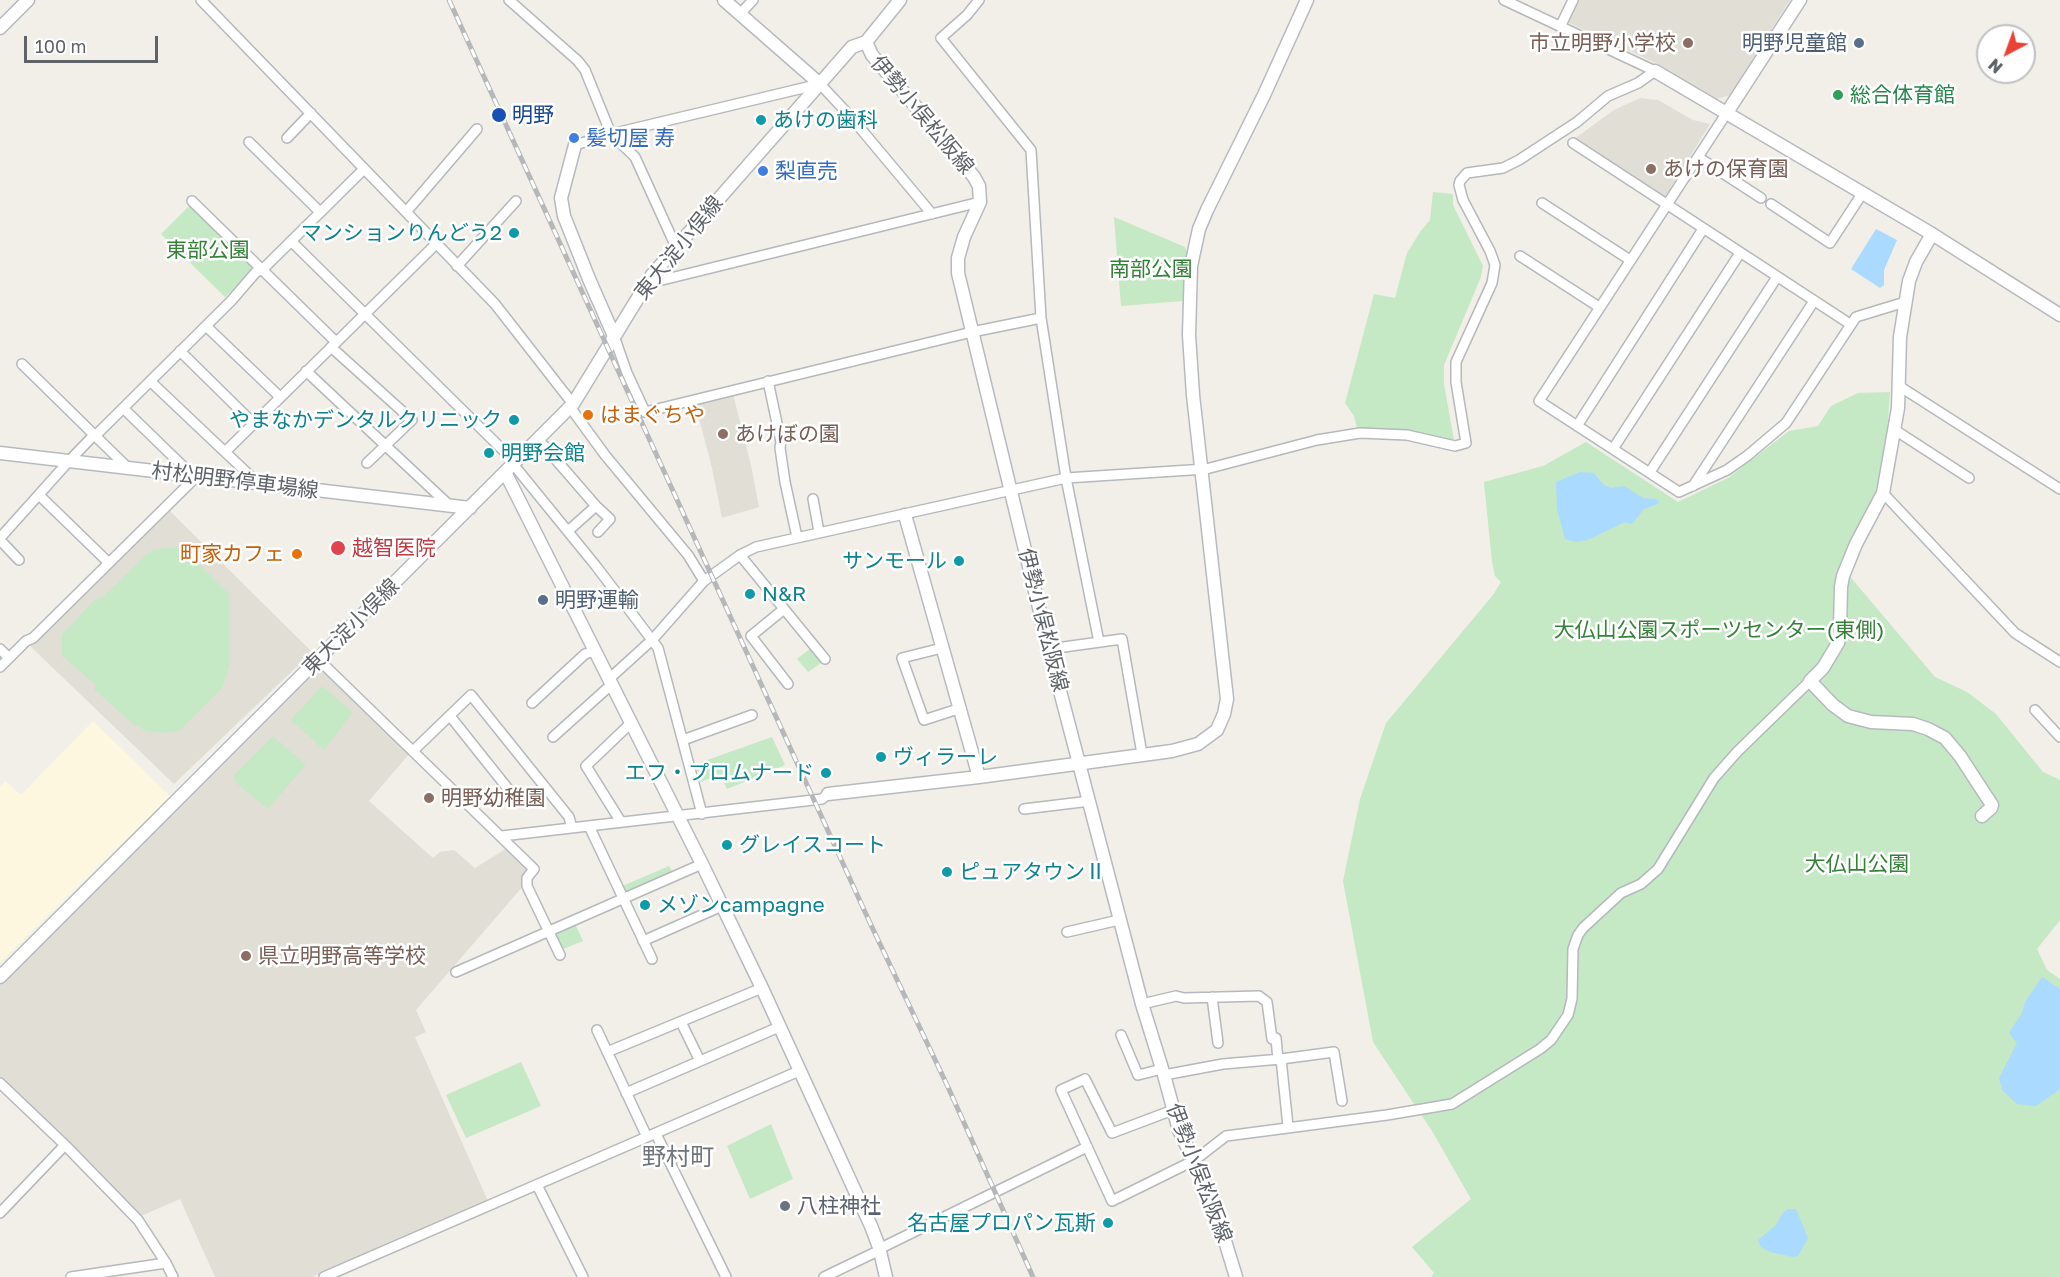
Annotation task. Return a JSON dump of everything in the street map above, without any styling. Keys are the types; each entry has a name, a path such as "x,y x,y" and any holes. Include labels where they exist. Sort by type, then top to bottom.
{"street":[{"path":"0,28 28,0"},
{"path":"201,0 495,304 605,455 688,555 704,581"},
{"path":"509,0 578,61 585,70 611,134 635,156 676,247"},
{"path":"724,0 820,84 850,116 932,214"},
{"path":"740,14 753,0"},
{"name":"伊勢小俣松阪線","path":"900,0 866,42 872,55 974,177 980,193 980,202 964,237 958,258 958,273 1050,649 1090,801 1095,830 1142,1004 1179,1130 1212,1197 1236,1277"},
{"path":"979,0 967,15 941,38 1031,150 1041,318 1066,478 1099,642"},
{"path":"502,836 822,799 828,794 979,777 1190,747 1206,740 1219,726 1226,707 1226,686 1200,470 1189,335 1189,287 1194,248 1207,210 1264,95 1307,0"},
{"path":"1504,0 1656,71 1932,234 2060,315"},
{"path":"1561,26 1573,0"},
{"path":"1800,0 1539,401 1679,492 1692,488 1740,461 1786,423 1856,317 1905,302"},
{"name":"東大淀小俣線","path":"0,977 571,406 646,284 852,47 866,42"},
{"path":"553,737 653,639 704,581 750,549 1066,478 1200,470 1317,440 1360,432 1407,435 1455,446 1466,443 1456,382 1456,362 1492,283 1495,265 1463,200 1460,180 1467,172 1503,168 1519,160 1576,122 1608,96 1638,83 1656,71"},
{"path":"820,84 611,134 575,145 561,198 564,216 645,412 972,332 1041,318"},
{"path":"287,138 311,114"},
{"path":"406,212 477,129"},
{"path":"249,142 320,212"},
{"path":"1573,143 1850,324"},
{"path":"1698,157 1761,198"},
{"path":"19,560 0,539 69,461 206,326 256,272 262,270 364,169"},
{"path":"1770,204 1830,243 1862,194"},
{"path":"192,201 412,420 367,463"},
{"path":"457,266 516,201"},
{"path":"646,284 980,202"},
{"path":"1542,203 1630,260"},
{"path":"1576,426 1703,229"},
{"path":"1173,1110 1112,1133 1085,1079 1061,1090 1112,1201 1195,1160 1226,1136 1452,1104 1546,1044 1563,1026 1571,1006 1573,949 1583,928 1621,893 1641,884 1658,869 1714,778 1737,752 1823,668 1838,643 1841,587 1844,576 1856,544 1883,494 1895,430 1900,343 1910,274 1932,234"},
{"path":"291,242 511,466 568,531 653,639 658,648 702,814"},
{"path":"225,452 435,244"},
{"path":"1613,449 1740,253"},
{"path":"1520,256 1599,307"},
{"path":"1650,472 1777,277"},
{"path":"1692,488 1814,301"},
{"path":"206,326 280,397"},
{"path":"180,351 253,423"},
{"path":"22,364 128,468"},
{"path":"306,371 450,506"},
{"path":"150,381 259,484"},
{"path":"768,381 797,537"},
{"path":"1899,386 2060,489"},
{"path":"0,667 26,641 33,638 195,476 123,408"},
{"path":"1895,430 1969,478"},
{"path":"538,439 610,519 598,532"},
{"name":"村松明野停車場線","path":"0,453 470,508"},
{"path":"511,466 595,651 762,988 862,1207 880,1249 886,1277"},
{"path":"1883,494 2015,633 2060,662"},
{"path":"39,495 109,563"},
{"path":"813,499 819,532"},
{"path":"568,531 596,506"},
{"path":"905,515 979,777"},
{"path":"740,555 825,659"},
{"path":"784,609 751,636 788,684"},
{"path":"1050,649 1122,639 1142,754"},
{"path":"942,648 902,658 924,720 961,708"},
{"path":"0,650 9,658"},
{"path":"532,703 585,654 595,651"},
{"path":"318,659 534,868 527,878 527,886 560,955"},
{"path":"1810,681 1833,705 1848,716 1871,722 1913,724 1945,738 1960,756 1992,805 1982,816"},
{"path":"413,751 471,695 569,817 572,828"},
{"path":"2035,710 2060,737"},
{"path":"683,740 752,715"},
{"path":"450,716 513,795"},
{"path":"621,822 586,766 631,723"},
{"path":"1024,809 1090,801"},
{"path":"589,826 652,959"},
{"path":"456,972 702,864"},
{"path":"643,941 722,906"},
{"path":"1067,932 1119,920"},
{"path":"607,1052 762,988"},
{"path":"1142,1004 1176,996 1184,998 1259,996 1267,1002 1272,1039 1276,1038 1280,1060 1288,1126"},
{"path":"1212,997 1218,1043"},
{"path":"681,1022 700,1062"},
{"path":"626,1093 779,1027"},
{"path":"597,1030 626,1093 651,1135 726,1277"},
{"path":"1121,1035 1138,1075 1334,1052 1342,1101"},
{"path":"324,1277 799,1071"},
{"path":"0,1083 138,1220 173,1277"},
{"path":"0,1213 65,1145"},
{"path":"824,1277 1087,1147"},
{"path":"537,1185 583,1277"},
{"path":"71,1277 166,1263"}],"shaded area":[{"name":"市立明野小学校","path":"1577,0 1790,0 1730,95 1717,99 1660,65 1567,22"},
{"name":"あけの保育園","path":"1640,98 1658,100 1693,120 1710,124 1664,199 1574,139 1614,110"},
{"name":"あけぼの園","path":"733,394 759,507 722,518 695,403"},
{"path":"170,511 312,652 174,784 29,645"},
{"name":"県立明野高等学校","path":"319,666 410,753 369,801 433,858 440,852 454,850 475,868 507,848 529,870 524,885 416,1010 426,1032 415,1037 488,1201 312,1277 215,1277 180,1199 141,1216 92,1164 0,1077 0,985"},
{"path":"93,721 170,796 0,963 0,787 5,781 21,795"}],"green space":[{"path":"1433,192 1453,194 1453,205 1483,266 1481,277 1444,365 1444,384 1454,440 1409,430 1404,432 1357,428 1354,416 1345,403 1374,294 1395,298 1407,253 1430,220"},
{"name":"東部公園","path":"191,204 254,266 253,270 225,297 161,234"},
{"name":"南部公園","path":"1114,217 1185,247 1187,252 1183,301 1121,306"},
{"path":"1890,392 1887,433 1876,491 1841,566 1935,677 1967,692 1996,714 2043,772 2060,780 2060,920 2037,949 2047,970 2060,979 2060,1277 1431,1277 1434,1273 1412,1247 1471,1199 1432,1131 1373,1042 1343,881 1360,799 1386,723 1493,595 1501,582 1495,576 1492,562 1484,482 1543,466 1586,442 1678,502 1728,478 1789,431 1818,426 1831,406 1858,393"},
{"path":"183,548 229,594 229,667 222,688 179,731 161,733 147,731 133,724 94,689 96,685 62,656 62,635 96,598 98,600 102,598 147,554 154,550"},
{"path":"812,647 824,661 808,672 797,659"},
{"path":"322,686 353,713 324,750 291,720"},
{"path":"273,736 306,765 268,809 235,782 234,775"},
{"path":"772,737 785,765 727,789 720,775 700,782 696,764"},
{"path":"669,866 673,873 623,895 620,887"},
{"path":"574,922 583,941 561,950 552,932"},
{"path":"521,1062 541,1106 466,1138 446,1095"},
{"path":"771,1124 793,1179 750,1199 727,1146"}],"water":[{"path":"1876,229 1897,240 1884,270 1884,285 1880,288 1851,269"},
{"path":"1580,472 1594,473 1604,485 1611,488 1624,486 1643,498 1656,499 1660,503 1644,509 1632,524 1625,522 1588,540 1576,542 1565,539 1557,509 1556,482"},
{"path":"2042,977 2060,989 2060,1089 2036,1106 2017,1104 2002,1090 1999,1078 2017,1043 2009,1033 2022,1013 2025,1002"},
{"path":"1788,1209 1796,1209 1808,1238 1798,1256 1793,1257 1770,1252 1761,1247 1758,1240 1775,1226"}],"railway":[{"path":"449,0 1033,1277"}],"place":[{"name":"市立明野小学校","path":"1688,43"},
{"name":"明野児童館","path":"1859,43"},
{"name":"総合体育館","path":"1838,95"},
{"name":"明野","path":"499,115"},
{"name":"あけの歯科","path":"761,120"},
{"name":"髪切屋 寿","path":"574,138"},
{"name":"あけの保育園","path":"1651,169"},
{"name":"梨直売","path":"763,171"},
{"name":"マンションりんどう2","path":"514,233"},
{"name":"はまぐちや","path":"588,415"},
{"name":"やまなかデンタルクリニック","path":"514,420"},
{"name":"あけぼの園","path":"723,434"},
{"name":"明野会館","path":"489,453"},
{"name":"越智医院","path":"338,548"},
{"name":"町家カフェ","path":"297,554"},
{"name":"サンモール","path":"959,561"},
{"name":"N&R","path":"750,594"},
{"name":"明野運輸","path":"543,600"},
{"name":"ヴィラーレ","path":"881,757"},
{"name":"エフ・プロムナード","path":"826,773"},
{"name":"明野幼稚園","path":"429,798"},
{"name":"グレイスコート","path":"727,845"},
{"name":"ピュアタウンⅡ","path":"947,872"},
{"name":"メゾンcampagne","path":"645,905"},
{"name":"県立明野高等学校","path":"246,956"},
{"name":"八柱神社","path":"785,1206"},
{"name":"名古屋プロパン瓦斯","path":"1108,1223"}],"district":[{"name":"野村町","path":"678,1157"}],"park label":[{"name":"大仏山公園スポーツセンター(東側)","path":"1719,630"},
{"name":"大仏山公園","path":"1857,864"}]}
